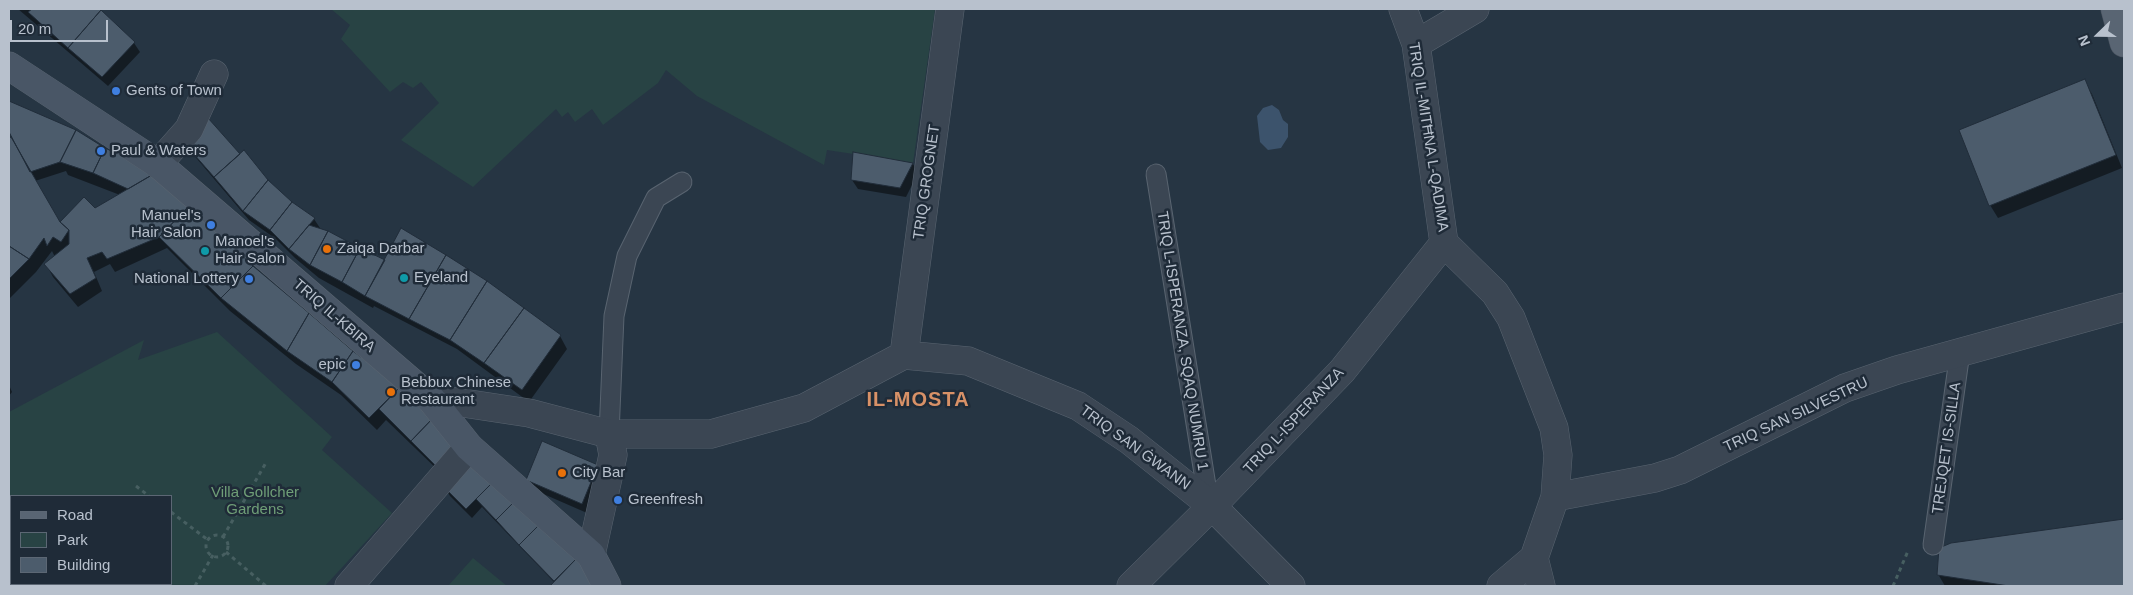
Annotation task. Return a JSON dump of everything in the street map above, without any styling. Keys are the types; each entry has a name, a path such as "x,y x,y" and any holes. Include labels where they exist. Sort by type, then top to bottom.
{"main road":[{"path":"2115,9 2124,43"},
{"path":"2121,9 2124,13"},
{"name":"TRIQ IL-KBIRA","path":"9,66 158,164 430,398 469,447 591,554 607,586"}],"street":[{"name":"TRIQ GROGNET","path":"904,355 950,9"},
{"name":"TRIQ IL-MITĦNA L-QADIMA","path":"1403,9 1416,44 1444,243 1495,293 1511,318 1554,428 1558,455 1555,497 1534,558"},
{"path":"1416,44 1475,9"},
{"path":"158,164 189,129 214,74"},
{"name":"TRIQ L-ISPERANZA","path":"1131,586 1212,506 1342,371 1444,243"},
{"name":"TRIQ SAN SILVESTRU","path":"1555,497 1655,478 1680,470 1845,388 1897,370 2124,307"},
{"path":"430,398 529,413 609,434 711,434 804,408 904,355"},
{"name":"TRIQ SAN ĠWANN","path":"904,355 968,361 1078,406 1129,440 1212,506 1291,586"},
{"path":"591,554 613,455 609,434"},
{"path":"349,586 469,447"},
{"path":"1502,586 1534,558 1541,586"}],"lane":[{"name":"TRIQ L-ISPERANZA, SQAQ NUMRU 1","path":"1156,174 1207,492 1212,506"},
{"path":"609,434 614,316 627,256 656,198 682,182"},
{"name":"TREJQET IS-SILLA","path":"1933,545 1960,352"}],"path":[{"path":"223,537 267,461"},
{"path":"136,486 148,495"},
{"path":"172,513 208,540"},
{"path":"208,540 215,536 223,537"},
{"path":"213,556 220,556 226,552 228,545 223,537"},
{"path":"208,540 207,548 213,556"},
{"path":"226,552 266,586"},
{"path":"195,586 213,556"}],"green space":[{"path":"331,9 935,9 913,163 827,150 824,165 697,96 666,70 658,83 603,125 592,109 575,122 568,112 562,117 556,109 473,187 401,140 439,103 421,82 413,88 403,82 390,92 341,39 350,25"},
{"name":"Villa Gollcher Gardens","path":"217,332 332,437 322,450 392,513 325,586 9,586 9,412 144,340 138,360"},
{"path":"473,558 507,586 448,586"}],"water":[{"path":"1272,105 1279,110 1283,120 1288,124 1288,137 1281,148 1268,150 1260,142 1257,116 1263,108"}],"building":[{"path":"32,9 101,10 68,48 28,12"},
{"path":"101,10 135,42 102,77 68,48"},
{"path":"2085,79 2116,155 1989,206 1959,130"},
{"path":"9,101 76,130 60,162 30,172 9,132"},
{"path":"208,118 240,154 214,177 185,144"},
{"path":"76,130 105,148 93,173 60,162"},
{"path":"11,137 60,222 69,230 61,242 53,237 47,246 44,238 29,259 9,246 9,138"},
{"path":"105,148 157,172 128,189 93,173"},
{"path":"244,150 268,180 243,211 214,177"},
{"path":"853,152 913,163 900,188 851,180"},
{"path":"157,172 190,205 159,237 107,259 102,252 87,258 96,278 70,294 44,264 69,244 69,230 60,222 84,197 95,208"},
{"path":"268,180 292,202 270,230 243,211"},
{"path":"292,202 315,218 289,249 270,230"},
{"name":"Manoel's Hair Salon","path":"190,205 253,266 221,298 159,237"},
{"path":"309,225 328,231 310,265 289,249"},
{"name":"Eyeland","path":"401,228 446,255 409,319 365,296"},
{"path":"328,231 360,248 342,282 310,265"},
{"path":"9,246 29,259 9,279"},
{"path":"360,248 385,260 365,296 342,282"},
{"path":"446,255 487,281 450,340 409,319"},
{"path":"253,266 309,313 287,351 221,298"},
{"path":"487,281 524,308 484,363 450,340"},
{"path":"524,308 561,335 522,390 484,363"},
{"path":"309,313 353,351 332,382 287,351"},
{"path":"353,351 400,387 369,418 332,382"},
{"path":"400,387 433,418 411,441 379,409"},
{"path":"433,418 459,442 437,467 411,441"},
{"name":"City Bar","path":"542,441 598,465 582,504 526,480"},
{"path":"472,456 496,479 466,509 443,486"},
{"path":"496,479 517,499 496,520 476,499"},
{"path":"517,499 541,523 519,545 496,520"},
{"path":"2124,519 2124,586 2009,586 1937,575 1939,548 1951,543"},
{"path":"541,523 576,559 554,581 519,545"},
{"path":"576,559 594,577 598,586 550,586"}],"place":[{"name":"Gents of Town","path":"116,91"},
{"name":"Paul & Waters","path":"101,151"},
{"name":"Manuel's Hair Salon","path":"211,225"},
{"name":"Zaiqa Darbar","path":"327,249"},
{"name":"Manoel's Hair Salon","path":"205,251"},
{"name":"Eyeland","path":"404,278"},
{"name":"National Lottery","path":"249,279"},
{"name":"epic","path":"356,365"},
{"name":"Bebbux Chinese Restaurant","path":"391,392"},
{"name":"City Bar","path":"562,473"},
{"name":"Greenfresh","path":"618,500"}],"district":[{"name":"IL-MOSTA","path":"918,400"}]}
